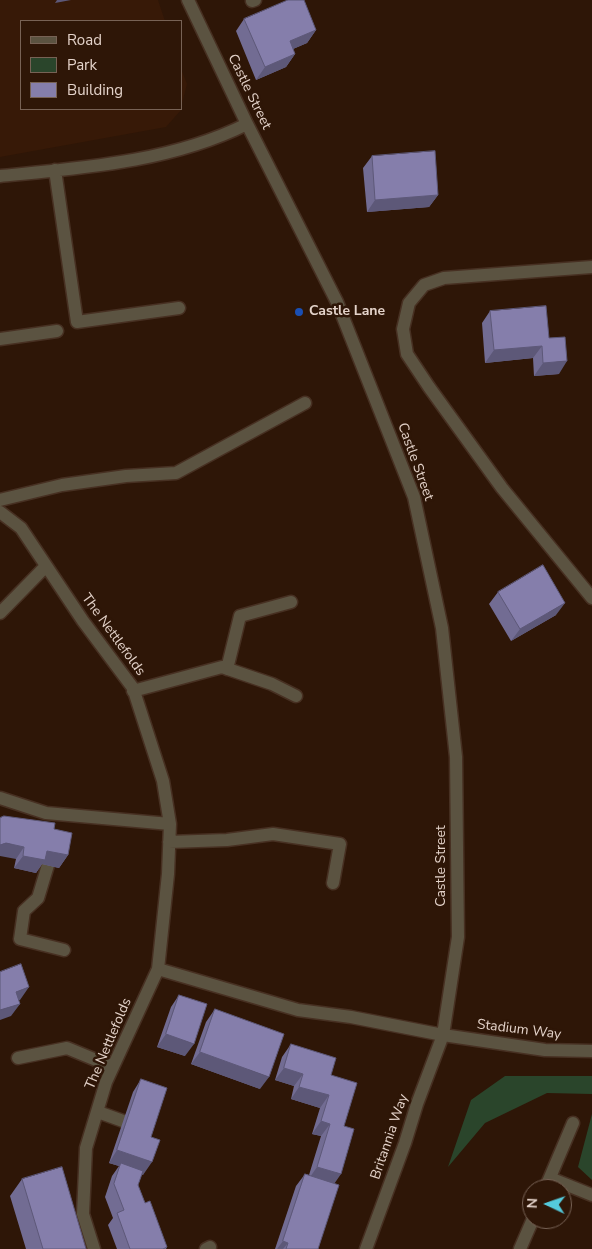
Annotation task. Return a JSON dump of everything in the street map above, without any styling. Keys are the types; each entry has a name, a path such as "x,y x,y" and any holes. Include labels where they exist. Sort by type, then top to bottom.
{"street":[{"name":"Castle Street","path":"188,0 247,124 337,302 414,497 442,628 456,757 458,937 443,1035"},
{"path":"0,176 152,157 221,137 247,124"},
{"path":"55,170 77,322 179,308"},
{"path":"592,267 444,278 424,285 409,303 404,329 407,354 429,388 502,488 592,598"},
{"path":"0,339 58,331"},
{"path":"0,500 62,485 126,476 176,473 305,403"},
{"name":"The Nettlefolds","path":"0,512 21,528 83,621 133,688 163,781 170,824 168,874 158,969 106,1082 86,1148 83,1214 94,1249"},
{"path":"0,614 46,566"},
{"path":"227,669 240,616 291,602"},
{"path":"133,691 222,667 272,684 296,696"},
{"path":"0,798 46,813 55,819 170,824"},
{"path":"169,842 227,840 272,834 340,844 333,884"},
{"path":"48,865 38,898 24,911 20,939 64,950"},
{"path":"158,969 298,1010 443,1035"},
{"name":"Stadium Way","path":"443,1035 545,1050 592,1051"},
{"name":"Britannia Way","path":"366,1249 443,1035"},
{"path":"18,1058 67,1048 113,1067"},
{"path":"98,1112 123,1121"},
{"path":"550,1179 573,1123"},
{"path":"572,1190 592,1195"},
{"path":"520,1249 529,1229"}],"shaded area":[{"path":"0,0 158,0 165,20 20,20 20,110 181,110 166,127 0,157"},
{"path":"182,72 187,84 182,103"}],"green space":[{"path":"505,1076 592,1076 592,1094 547,1093 485,1123 448,1167 471,1100"},
{"path":"592,1114 592,1180 578,1167"}],"building":[{"path":"288,0 304,0 316,30 290,41 295,54 265,67 244,19"},
{"path":"435,151 438,195 375,200 372,156"},
{"path":"546,306 549,338 565,337 567,361 543,363 542,346 494,350 490,311"},
{"path":"543,565 565,603 520,629 498,592"},
{"path":"4,816 55,823 54,829 72,833 68,855 47,851 45,860 23,856 24,847 6,843 0,845 0,818"},
{"path":"21,964 29,987 16,992 20,1004 0,1010 0,972"},
{"path":"179,995 207,1004 194,1044 166,1034"},
{"path":"215,1009 284,1034 269,1077 200,1052"},
{"path":"291,1044 336,1058 331,1075 357,1083 344,1126 354,1129 341,1174 317,1167 330,1124 321,1121 329,1095 299,1087 303,1074 284,1068"},
{"path":"141,1079 167,1088 151,1137 160,1140 152,1162 117,1150"},
{"path":"121,1163 143,1171 138,1185 145,1203 150,1201 167,1247 163,1249 130,1249 117,1213 124,1210 114,1184"},
{"path":"62,1167 86,1249 43,1249 22,1179"},
{"path":"305,1174 339,1185 318,1249 286,1249 288,1243 283,1241"}],"place":[{"name":"Castle Lane","path":"299,312"}]}
